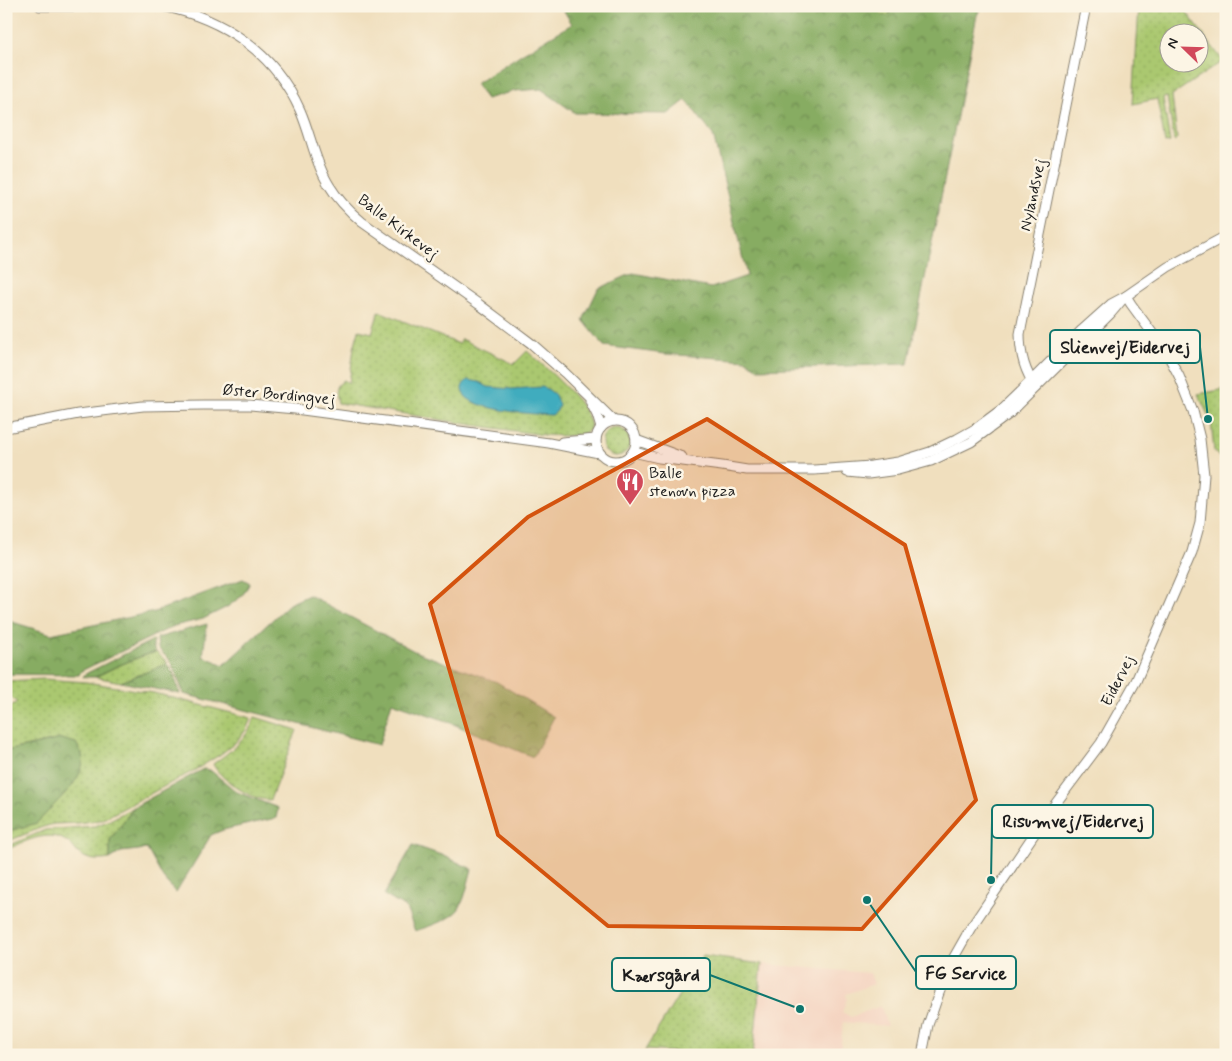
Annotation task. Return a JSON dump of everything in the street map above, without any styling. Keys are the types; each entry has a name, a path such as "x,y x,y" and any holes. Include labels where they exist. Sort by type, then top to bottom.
{"street":[{"path":"40,6 88,6"},
{"name":"Balle Kirkevej","path":"163,6 210,20 251,46 270,64 288,87 300,111 328,184 344,206 362,222 532,344 614,421"},
{"name":"Nylandsvej","path":"1034,384 1025,368 1020,352 1020,334 1086,6"},
{"path":"633,452 659,458 747,470 814,470 898,462 930,452 975,428 1034,384 1082,330 1111,304 1168,267 1226,236"},
{"name":"Eidervej","path":"922,1055 928,1025 945,977 970,929 1047,816 1101,742 1136,681 1192,552 1200,523 1204,474 1200,439 1193,411 1179,376 1169,358 1126,296"},
{"name":"Balle Kirkevej","path":"586,394 601,428"},
{"name":"Øster Bordingvej","path":"6,428 78,414 143,406 250,405 295,409 549,443 599,452"},
{"path":"614,421 629,426 636,440 635,448 629,457 616,462 604,458 596,446 596,439 601,428 607,423 614,421"},
{"name":"Øster Bordingvej","path":"549,443 596,439"},
{"path":"636,440 701,463"}],"highlighted area":[{"path":"707,419 905,545 976,800 862,929 608,926 498,835 430,604 528,517"}],"shaded area":[{"path":"762,964 870,973 874,984 846,994 847,999 842,1012 851,1017 881,1006 887,1026 843,1022 840,1055 753,1055"}],"green space":[{"path":"561,6 982,6 977,15 908,364 758,369 747,360 665,354 604,346 583,320 598,289 633,273 711,288 747,276 713,135 686,100 668,114 575,113 541,89 514,91 486,99 475,84 572,24"},
{"path":"878,6 891,6 888,16 881,15"},
{"path":"1139,6 1182,6 1194,22 1160,22 1160,72 1206,72 1172,95 1177,139 1174,141 1167,97 1163,98 1170,142 1165,143 1157,99 1133,104"},
{"path":"1210,44 1223,61 1210,70"},
{"path":"379,311 459,344 461,339 514,364 527,351 555,376 577,400 590,421 590,430 583,434 567,436 544,435 338,403 337,387 344,380 349,383 354,348 359,330 372,333"},
{"path":"1226,389 1226,462 1223,462 1214,451 1211,421 1198,394"},
{"path":"616,428 626,432 630,442 626,452 616,456 606,452 602,442 606,432"},
{"path":"243,579 250,583 242,596 227,607 203,619 174,626 81,671 79,675 6,674 6,620 51,634 154,612"},
{"path":"309,595 416,652 497,682 554,717 533,757 441,719 392,702 379,745 184,694 171,662 158,648 157,638 207,624 203,656 224,665 289,604"},
{"path":"153,640 153,648 156,652 115,667 95,677 83,677 85,674"},
{"path":"156,652 167,664 121,682 95,677 125,663"},
{"path":"167,664 173,672 180,694 121,682"},
{"path":"44,679 86,682 154,693 251,718 246,730 235,743 221,754 101,820 54,824 6,842 6,832 37,822 45,813 61,739 6,751 6,710 17,702 6,694 6,681"},
{"path":"255,717 297,730 270,800 255,797 241,790 221,775 213,764 233,749 243,738"},
{"path":"61,739 76,743 82,754 83,763 80,773 72,786 37,823 6,832 6,751"},
{"path":"203,769 210,770 237,792 278,808 276,818 223,830 211,835 176,893 163,878 147,849 121,852 110,859 110,840 134,807"},
{"path":"134,807 110,840 110,859 89,859 77,852 67,842 51,836 36,838 6,850 6,847 45,830 95,826"},
{"path":"413,845 472,869 464,898 457,911 440,922 415,931 406,908 384,895"},
{"path":"703,956 762,964 753,1055 645,1050"}],"water":[{"path":"468,380 479,382 488,387 512,389 542,387 555,395 559,405 557,411 552,415 490,408 469,399 463,393 462,387"}],"place":[{"name":"Slienvej/Eidervej","path":"1208,419"},
{"name":"Balle stenovn pizza","path":"630,506"},
{"name":"Risumvej/Eidervej","path":"991,880"},
{"name":"FG Service","path":"867,900"},
{"name":"Kærsgård","path":"800,1009"}]}
